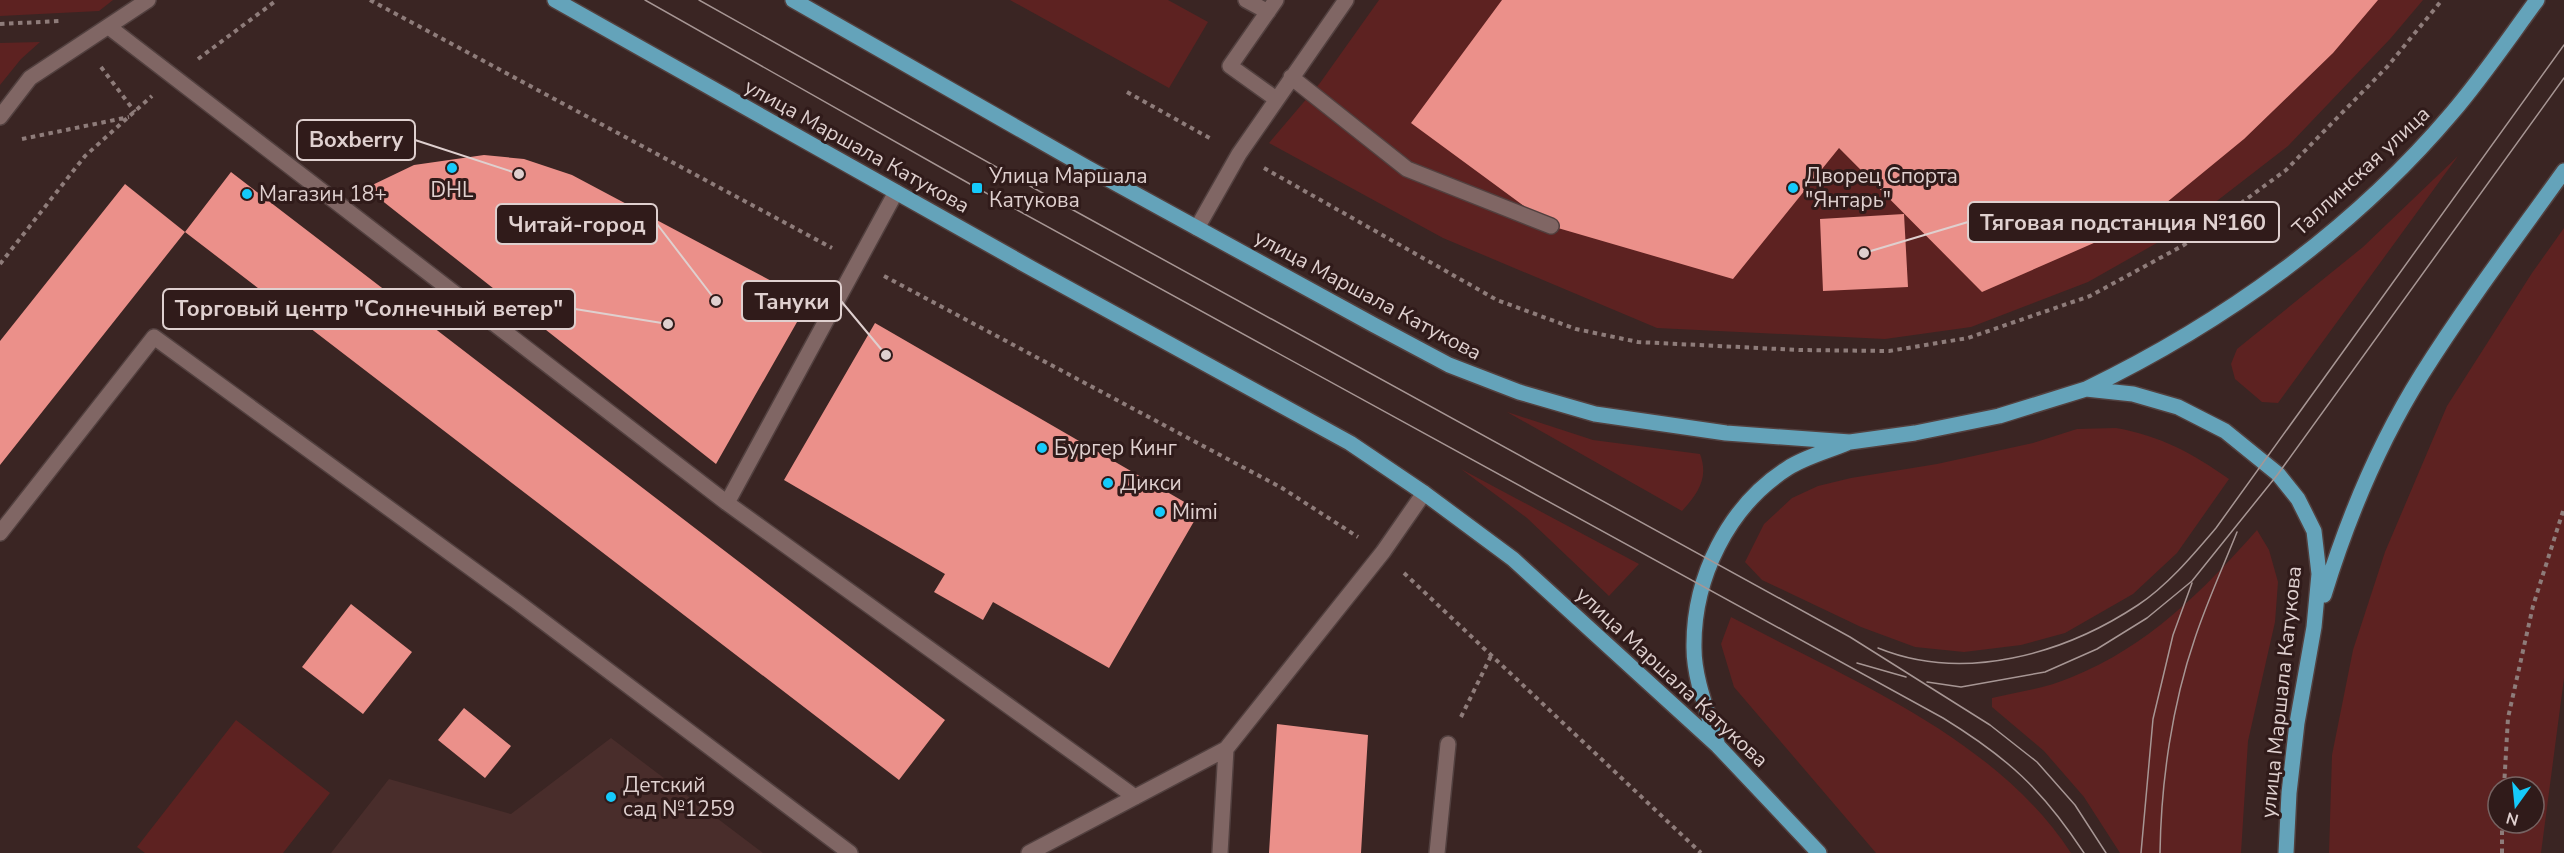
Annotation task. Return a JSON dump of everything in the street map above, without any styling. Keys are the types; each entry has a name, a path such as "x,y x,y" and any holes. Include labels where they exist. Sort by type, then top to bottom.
{"main road":[{"name":"улица Маршала Катукова","path":"555,0 1350,443 1424,493 1513,559 1718,746 1819,853"},
{"name":"улица Маршала Катукова","path":"794,0 1197,228 1449,365 1519,392 1606,416 1726,433 1850,442 1915,433 1999,416 2086,389 2133,394 2178,407 2224,431 2278,474 2298,499 2314,531 2319,574 2314,627 2297,723 2289,794 2286,853"},
{"name":"Таллинская улица","path":"2086,389 2136,365 2216,316 2293,264 2377,191 2452,114 2537,0"},
{"path":"2314,627 2336,556 2379,455 2421,376 2478,290 2564,171"},
{"path":"1718,746 1701,689 1694,649 1701,584 1711,559 1731,523 1788,468 1850,442"}],"lane":[{"path":"0,117 30,78 148,0"},
{"path":"1246,0 1272,6 1230,66 1276,99"},
{"path":"1197,228 1239,154 1346,0"},
{"path":"109,27 727,503 1135,797"},
{"path":"1291,77 1407,169 1551,226"},
{"path":"727,503 896,192"},
{"path":"0,533 154,337 516,601 850,853"},
{"path":"1029,853 1226,749 1383,552 1424,493"},
{"path":"1437,853 1448,744"},
{"path":"1220,853 1226,749"}],"path":[{"path":"0,264 85,156 174,77 277,0"},
{"path":"370,0 1282,488 1383,552 1701,853"},
{"path":"1127,92 1497,300 1576,329 1638,342 1798,350 1889,351 1968,338 2090,296 2184,245 2286,170 2387,68 2442,0"},
{"path":"11,141 130,117"},
{"path":"2505,775 2508,718 2533,606 2564,508"},
{"path":"1448,744 1491,656"},
{"path":"2502,835 2502,853"}],"shaded area":[{"path":"0,0 113,0 99,11 0,16"},
{"path":"1010,0 1168,0 1208,22 1169,88"},
{"name":"Дворец Спорта \"Янтарь\"","path":"1379,0 2423,0 2390,39 2288,146 2178,231 2088,282 1971,327 1885,339 1657,328 1443,238 1269,143 1320,83"},
{"path":"40,42 21,59 0,85 0,43"},
{"path":"2458,156 2278,403 2262,402 2235,379 2231,364 2237,349 2363,247"},
{"path":"2564,228 2564,678 2546,815 2546,775 2486,775 2486,835 2543,835 2541,853 2329,853 2332,755 2353,650 2385,552 2447,406 2532,273"},
{"path":"1507,412 1593,440 1700,454 1703,470 1700,485 1682,511"},
{"path":"2116,428 2132,431 2176,447 2229,479 2177,553 2133,594 2065,633 2021,645 1964,652 1915,647 1861,627 1762,580 1745,562 1764,524 1792,498 1818,486 2033,443 2077,429"},
{"path":"1461,469 1639,564 1609,596 1527,518"},
{"path":"2257,530 2269,550 2278,582 2275,622 2248,741 2241,853 2120,853 2084,797 2044,751 1992,707 1992,698 2062,681 2099,665 2125,650 2173,615 2195,595"},
{"path":"1731,617 1871,689 1917,715 1961,744 2003,776 2039,812 2071,853 1876,853 1734,687 1721,644"},
{"path":"236,720 330,793 283,853 145,853 137,847"},
{"name":"Детский сад №1259","path":"611,738 763,853 331,853 389,779 511,814"}],"building":[{"name":"Дворец Спорта \"Янтарь\"","path":"1502,0 2378,0 2333,53 2244,139 2144,221 1982,292 1839,148 1733,279 1551,226 1411,123"},
{"path":"484,155 524,159 572,175 809,301 716,464 366,188 414,165"},
{"path":"231,172 945,720 899,780 185,232"},
{"path":"125,184 185,232 0,465 0,341"},
{"path":"1904,214 1908,287 1823,291 1820,219"},
{"path":"875,323 1200,511 1109,668 993,602 983,620 934,592 945,574 784,480"},
{"path":"351,604 412,652 363,714 302,667"},
{"path":"464,708 511,746 485,778 438,740"},
{"path":"1277,724 1368,735 1361,853 1269,853"}],"tram line":[{"path":"645,0 977,188 1943,718 1987,747 2022,777 2069,830 2084,853"},
{"path":"699,0 1064,205 1850,637 1990,725 2037,762 2075,805 2106,853"},
{"path":"1878,648 1911,658 1944,663 1979,663 2012,658 2078,637 2138,605 2160,588 2216,528 2564,45"},
{"path":"1927,682 1961,687 2045,672 2097,649 2147,618 2192,581 2278,474 2564,78"},
{"path":"2160,853 2165,771 2180,690 2200,625 2237,532"},
{"path":"2141,853 2153,719 2173,635 2192,583"},
{"path":"1857,663 1906,677"}],"place":[{"name":"DHL","path":"452,168"},
{"name":"Boxberry","path":"519,174"},
{"name":"Улица Маршала Катукова","path":"977,188"},
{"name":"Дворец Спорта \"Янтарь\"","path":"1793,188"},
{"name":"Магазин 18+","path":"247,194"},
{"name":"Тяговая подстанция №160","path":"1864,253"},
{"name":"Читай-город","path":"716,301"},
{"name":"Торговый центр \"Солнечный ветер\"","path":"668,324"},
{"name":"Тануки","path":"886,355"},
{"name":"Бургер Кинг","path":"1042,448"},
{"name":"Дикси","path":"1108,483"},
{"name":"Mimi","path":"1160,512"},
{"name":"Детский сад №1259","path":"611,797"}]}
